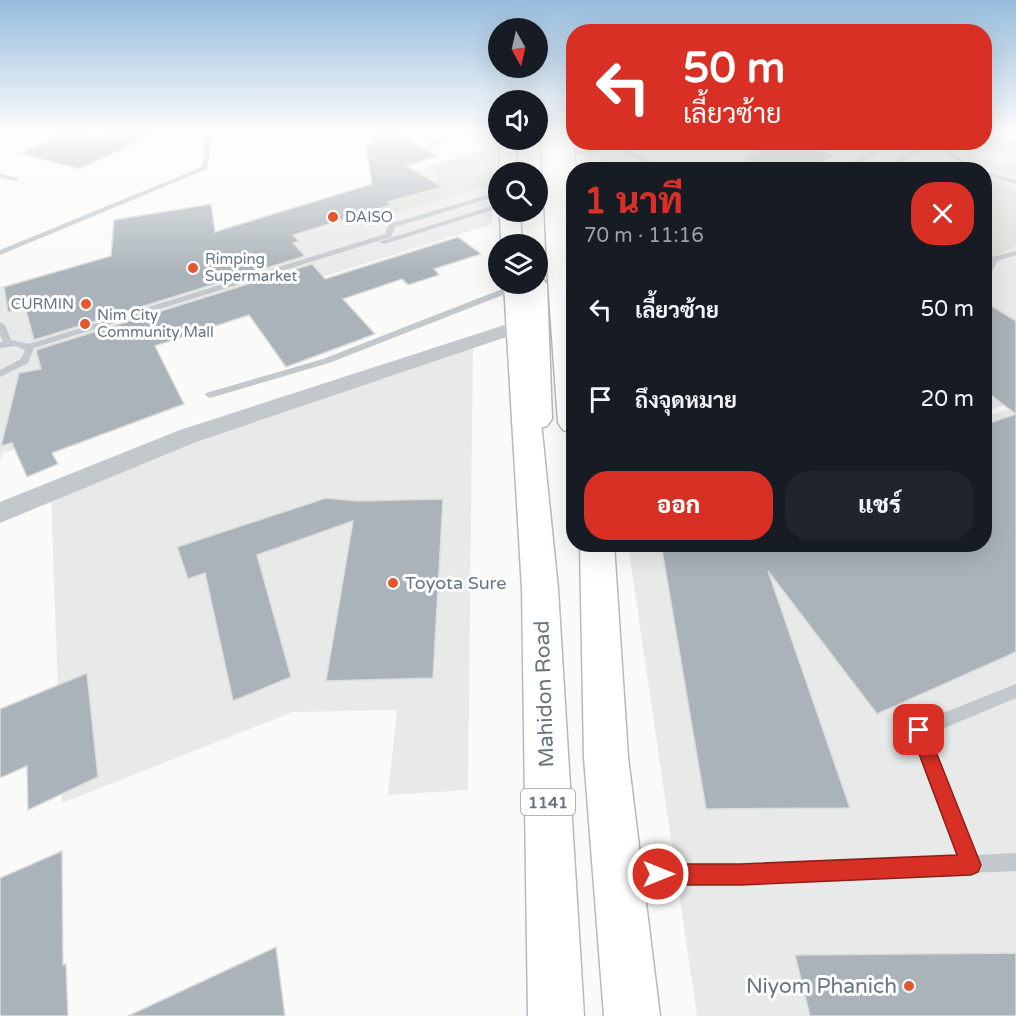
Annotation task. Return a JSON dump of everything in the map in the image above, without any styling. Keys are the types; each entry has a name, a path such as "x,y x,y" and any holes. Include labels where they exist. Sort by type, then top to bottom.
{"main road":[{"name":"Mahidon Road","path":"537,234 543,179"},
{"name":"Mahidon Road","path":"528,294 518,327 540,589"},
{"name":"Mahidon Road","path":"531,294 556,1016"},
{"name":"Mahidon Road","path":"534,294 566,400"},
{"path":"586,552 632,1016"},
{"path":"597,552 606,757"}],"street":[{"path":"0,513 188,436 518,327"}],"lane":[{"path":"0,253 177,179"},
{"path":"29,349 388,235 392,226 488,197"},
{"path":"0,325 4,344 18,343 29,349 488,209"},
{"path":"992,263 994,259 1016,253"},
{"path":"210,395 326,361 502,294"},
{"path":"0,374 25,361 29,349"},
{"path":"971,865 919,730 1016,691"},
{"path":"617,874 741,874 1016,862"}],"shaded area":[{"name":"Nim City Community Mall","path":"386,179 488,179 488,222 492,222 492,224 50,362 35,445 2,453 0,463 0,287 176,239 179,242"},
{"path":"437,179 488,179 488,186 384,217 374,206 437,188"},
{"path":"992,179 1016,179 1016,401 992,409"},
{"path":"992,180 1016,188 1016,246 992,257"},
{"path":"473,344 468,790 388,795 397,710 293,712 62,803 51,497 176,446"},
{"path":"1016,407 1016,1016 697,1016 629,552 992,552 992,414"}],"building":[{"path":"371,179 430,179 443,187 388,202 391,205 293,235 299,241 293,243 305,256 34,340 25,307 8,312 4,287 111,256 114,220 211,204 215,232 372,184"},
{"path":"458,237 481,254 434,269 439,275 408,285 402,279 343,299 375,334 286,367 249,315 155,346 184,404 52,453 58,464 27,477 12,443 1,446 19,373 41,369 36,350 312,264 325,279"},
{"path":"992,306 1016,321 1016,414 992,396"},
{"path":"1016,414 1016,652 877,714 768,571 850,808 706,809 662,552 992,552 992,422"},
{"path":"326,498 357,501 443,499 433,678 326,681 353,521 257,555 291,677 233,701 205,573 188,579 177,547"},
{"path":"87,673 98,777 28,810 27,766 0,778 0,709"},
{"path":"62,851 63,965 66,964 68,1016 0,1016 0,878"},
{"path":"276,947 285,1016 128,1016"},
{"name":"Niyom Phanich","path":"1016,953 1016,1016 810,1016 795,955"}],"place":[{"name":"DAISO","path":"333,217"},
{"name":"Rimping Supermarket","path":"193,268"},
{"name":"CURMIN","path":"86,304"},
{"name":"Nim City Community Mall","path":"85,324"},
{"name":"Toyota Sure","path":"393,583"},
{"name":"Niyom Phanich","path":"909,986"}],"route":[{"path":"658,874 741,874 971,865 919,730"}]}
